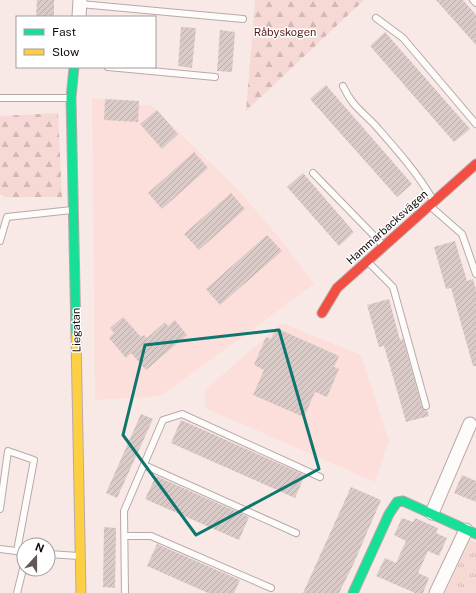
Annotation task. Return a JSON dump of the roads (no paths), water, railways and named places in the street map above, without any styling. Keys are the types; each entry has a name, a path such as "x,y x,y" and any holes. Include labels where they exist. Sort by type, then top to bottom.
{"street":[{"name":"Liegatan","path":"74,68 71,98 81,593"},
{"name":"Hammarbacksvägen","path":"322,313 337,288 476,164"},
{"path":"432,513 470,424"},
{"path":"354,593 389,514 397,502 404,501 471,532 436,593"}],"lane":[{"path":"473,0 476,3"},
{"path":"79,7 243,19"},
{"path":"376,18 403,38 476,124"},
{"path":"119,68 215,77"},
{"path":"343,86 350,100 373,123 423,181 432,203 462,234 476,274"},
{"path":"0,102 9,97"},
{"path":"0,98 71,98"},
{"path":"313,173 384,246"},
{"path":"0,241 7,217 74,210"},
{"path":"367,261 393,287 426,406"},
{"path":"125,593 124,511 163,420 182,414 320,477"},
{"path":"0,508 8,451 34,460 20,537"},
{"path":"144,465 296,533"},
{"path":"125,536 151,536 271,588"},
{"path":"0,549 16,551"},
{"path":"56,554 81,556"},
{"path":"17,593 21,577"}],"park label":[{"name":"Råbyskogen","path":"285,32"}]}
